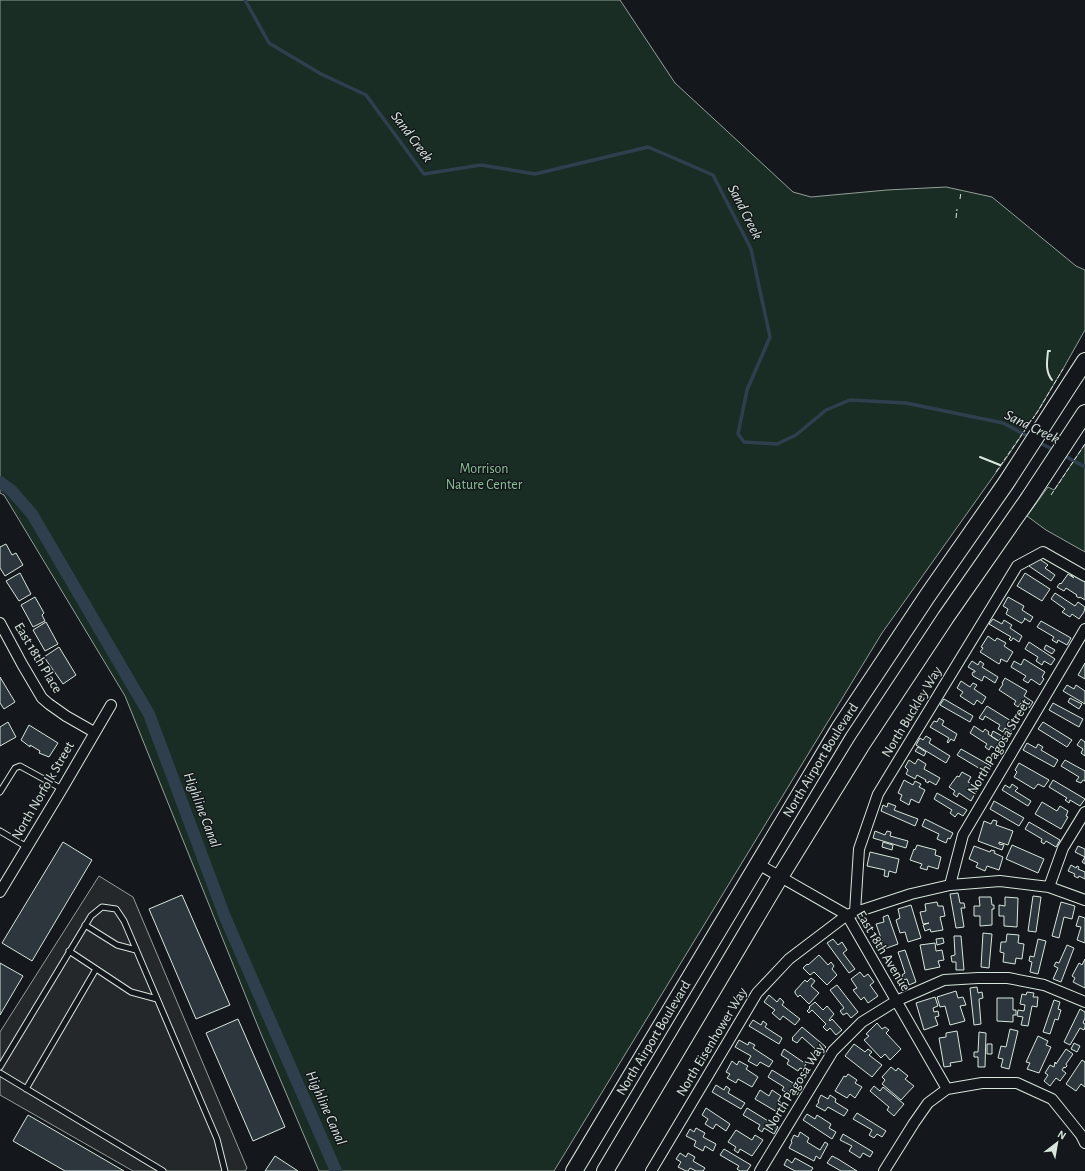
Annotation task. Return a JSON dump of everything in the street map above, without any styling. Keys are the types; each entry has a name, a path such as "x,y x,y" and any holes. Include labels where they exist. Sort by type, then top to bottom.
{"main road":[{"name":"North Airport Boulevard","path":"574,1171 839,729 924,601 1006,483 1085,360"},
{"name":"North Airport Boulevard","path":"605,1171 780,877 862,744 942,623 1029,498 1085,413"}],"street":[{"name":"North Buckley Way","path":"851,914 859,849 878,794 1017,566 1043,552 1085,576"},
{"name":"East 18th Place","path":"0,623 42,698 66,716 94,732"},
{"name":"North Pagosa Street","path":"950,885 963,835 1085,629"},
{"name":"North Norfolk Street","path":"0,892 62,789 110,705"},
{"path":"1049,887 1063,848 1085,812"},
{"name":"East 18th Avenue","path":"758,864 851,914 896,1000 947,1089"},
{"name":"North Eisenhower Way","path":"651,1171 757,994 789,960 851,914 912,894 950,885 1000,881 1049,887 1085,900"},
{"name":"North Pagosa Way","path":"760,1171 832,1050 862,1022 896,1000 944,980 1008,978 1044,985 1085,1002"},
{"path":"884,1171 914,1123 928,1104 947,1089 982,1083 1017,1083 1052,1098 1084,1135"}],"lane":[{"path":"0,792 15,768 20,766 62,789"},
{"path":"0,831 27,847"},
{"path":"0,1067 90,916 102,907 116,909 124,921 217,1139 225,1171"},
{"path":"85,925 116,945 136,950"},
{"path":"69,951 131,992 157,999"},
{"path":"26,1089 96,969"},
{"path":"0,1073 163,1171"}],"green space":[{"name":"Morrison Nature Center","path":"0,0 620,0 675,83 793,192 811,197 887,190 946,187 992,197 1076,266 1085,270 1085,330 1063,369 1038,411 1005,460 882,633 554,1171 319,1171 261,1034 125,696 4,495 0,493"},
{"path":"1085,444 1085,552 1046,530 1027,516 1048,487 1054,490"}],"shaded area":[{"path":"99,876 133,897 247,1168 245,1171 133,1171 0,1095 0,1032"}],"building":[{"path":"6,544 12,555 16,553 23,565 5,576 0,568 0,547"},
{"path":"1038,558 1048,565 1045,568 1055,575 1051,581 1029,566 1033,560"},
{"path":"20,573 31,594 19,601 6,581"},
{"path":"1025,573 1050,589 1042,601 1017,586"},
{"path":"1072,573 1085,580 1085,600 1080,597 1079,598 1066,588 1064,591 1057,587 1068,574 1074,578 1071,575"},
{"path":"1055,593 1075,606 1078,602 1085,607 1084,612 1079,619 1072,614 1070,617 1062,612 1065,609 1051,599"},
{"path":"35,597 44,613 42,615 45,621 33,627 21,605"},
{"path":"1008,597 1024,606 1022,610 1033,617 1030,622 1024,618 1025,619 1021,623 1006,614 1008,609 1003,606"},
{"path":"993,619 1002,624 1004,620 1012,625 1010,628 1022,636 1019,642 1013,638 1011,641 1009,639 1011,637 989,624"},
{"path":"1041,621 1071,638 1067,645 1058,640 1057,643 1052,640 1054,637 1037,627"},
{"path":"46,622 58,644 45,651 33,630"},
{"path":"988,636 995,641 997,638 1006,643 1004,646 1013,652 1007,662 1001,659 999,664 980,652 983,648 981,647"},
{"path":"1029,642 1055,659 1051,665 1044,661 1042,665 1036,661 1038,657 1025,649"},
{"path":"1046,645 1055,650 1052,654 1044,649"},
{"path":"59,647 76,675 63,684 44,657"},
{"path":"1024,659 1045,672 1042,677 1044,679 1040,685 1031,679 1028,683 1023,680 1026,676 1011,667 1014,661 1021,665"},
{"path":"972,661 978,665 980,661 984,664 982,667 998,677 995,683 984,676 982,681 973,676 972,674 975,671 968,667"},
{"path":"1085,663 1085,679 1078,675"},
{"path":"0,677 15,702 4,709 0,703"},
{"path":"1005,678 1027,691 1024,696 1033,702 1029,708 1021,703 1018,707 1014,704 1016,701 999,690"},
{"path":"961,681 970,687 973,683 977,685 974,689 986,697 982,704 977,700 974,705 960,696 963,692 957,688"},
{"path":"1067,685 1074,689 1076,685 1085,691 1085,704 1063,691"},
{"path":"1070,698 1082,704 1079,709 1068,702"},
{"path":"944,699 973,716 970,722 940,705"},
{"path":"1053,703 1083,719 1079,727 1049,710"},
{"path":"987,706 1016,724 1011,732 1005,728 1003,732 998,729 1000,725 985,716 983,720 979,718"},
{"path":"939,718 944,721 942,725 957,734 954,741 951,739 948,743 949,738 930,727 934,721 937,722"},
{"path":"8,722 16,737 0,746 0,727"},
{"path":"1043,722 1072,740 1067,747 1038,729"},
{"path":"29,725 58,743 49,757 39,753 40,751 30,745 30,747 21,740"},
{"path":"974,726 983,732 985,729 989,732 988,734 1003,744 999,751 991,746 989,750 985,747 987,744 970,733"},
{"path":"993,731 1002,736 999,741 991,736"},
{"path":"926,736 931,739 929,743 950,756 946,763 916,745 920,738 923,740"},
{"path":"1081,739 1085,742 1085,756 1081,753 1083,749 1077,745"},
{"path":"1027,743 1036,748 1038,744 1043,747 1041,750 1058,760 1054,767 1023,750"},
{"path":"918,747 926,752 924,756 915,751"},
{"path":"961,749 991,766 987,773 957,755"},
{"path":"918,759 926,764 924,769 940,778 936,785 929,781 928,783 925,781 926,780 917,775 915,779 906,774 908,770 905,767 909,760 915,764"},
{"path":"1065,760 1085,771 1085,781 1083,780 1081,783 1076,781 1079,777 1061,766"},
{"path":"1019,763 1049,780 1044,787 1038,784 1034,789 1014,777 1017,772 1015,770"},
{"path":"962,772 971,777 968,782 978,788 971,801 959,793 957,797 953,794 955,791 949,787"},
{"path":"904,780 913,785 915,781 921,784 919,787 925,790 919,803 911,799 909,805 900,800 902,795 898,793"},
{"path":"1053,780 1085,799 1080,806 1070,800 1069,803 1065,800 1067,798 1049,787"},
{"path":"1012,784 1018,788 1015,791 1031,801 1028,806 1002,790 1005,785 1010,788"},
{"path":"937,793 967,810 963,816 958,813 955,817 950,813 952,810 934,799"},
{"path":"994,801 1024,818 1019,826 990,809"},
{"path":"1042,802 1057,811 1060,806 1068,811 1066,816 1068,817 1061,829 1035,814"},
{"path":"888,803 896,806 894,810 918,819 915,826 881,811 883,805 887,807"},
{"path":"925,819 953,833 950,839 948,838 946,843 937,839 939,834 922,826"},
{"path":"993,820 997,821 996,825 1013,831 1008,845 999,842 999,844 1004,845 1002,850 978,841 984,821 991,824"},
{"path":"1029,822 1060,840 1056,847 1046,841 1044,844 1041,842 1042,839 1025,829"},
{"path":"875,831 885,835 887,831 891,832 890,836 908,841 906,848 873,838"},
{"path":"63,842 92,860 32,961 2,943"},
{"path":"883,842 893,845 892,850 882,847"},
{"path":"917,845 936,850 935,855 941,857 938,869 928,866 927,870 920,868 922,864 910,860"},
{"path":"1012,845 1044,859 1038,873 1006,859"},
{"path":"974,846 990,852 991,850 995,851 994,853 1003,857 999,870 987,866 985,871 976,867 978,863 969,859"},
{"path":"1078,846 1085,849 1085,857 1075,852"},
{"path":"870,852 899,859 896,873 889,871 888,877 884,876 885,870 867,866"},
{"path":"1085,857 1085,864 1082,862"},
{"path":"1071,865 1076,868 1077,866 1079,867 1078,869 1085,872 1085,879 1079,876 1078,878 1074,876 1075,874 1068,871"},
{"path":"958,893 960,903 964,903 965,908 961,908 964,927 956,928 950,894"},
{"path":"182,895 230,1005 196,1019 149,909"},
{"path":"1033,896 1041,897 1036,932 1028,931"},
{"path":"979,897 991,897 992,905 994,905 994,909 992,909 992,925 980,926 980,916 974,916 974,906 980,906"},
{"path":"1005,897 1018,898 1017,927 1004,926 1004,916 999,916 999,905 1005,906"},
{"path":"937,902 938,906 943,906 945,916 940,917 943,930 931,932 930,929 925,931 923,925 929,923 923,924 920,912 926,911 925,904"},
{"path":"1061,902 1075,906 1072,919 1064,917 1059,938 1052,936"},
{"path":"911,905 921,938 908,942 905,932 900,933 896,920 900,918 898,909"},
{"path":"888,915 898,944 884,949 883,945 879,947 877,942 882,941 876,924 884,922 883,917"},
{"path":"1079,916 1085,918 1085,943 1077,940 1081,927 1076,926"},
{"path":"983,933 992,934 989,968 981,967"},
{"path":"1007,934 1019,935 1018,943 1024,944 1022,959 1016,958 1015,964 1003,962 1004,953 1000,952 1001,942 1006,942"},
{"path":"954,936 961,936 964,970 956,970 956,962 952,962 951,956 955,955"},
{"path":"943,938 944,943 937,945 936,939"},
{"path":"833,939 838,945 842,942 847,950 843,953 855,969 849,973 827,943"},
{"path":"1038,939 1046,941 1038,974 1030,972 1032,962 1029,961 1030,956 1034,957"},
{"path":"935,943 936,951 942,950 944,960 938,961 940,967 925,970 920,945"},
{"path":"1067,945 1074,948 1061,982 1053,979 1058,968 1054,966 1056,962 1059,963"},
{"path":"905,950 916,982 909,985 907,979 903,980 902,975 905,973 898,952"},
{"path":"819,955 828,965 831,962 834,966 832,969 837,975 827,985 814,972 810,975 803,968"},
{"path":"1085,959 1085,988 1073,982 1075,978 1072,976 1079,963 1082,965"},
{"path":"0,963 23,976 0,1015"},
{"path":"860,972 864,977 868,974 874,982 870,985 878,996 868,1003 864,997 861,1000 853,990 857,988 851,979"},
{"path":"811,978 815,981 811,986 819,993 809,1004 800,995 798,997 795,991 805,980 807,982"},
{"path":"837,985 858,1012 851,1018 847,1013 843,1015 840,1011 844,1008 830,990"},
{"path":"977,987 978,993 982,992 983,998 979,999 981,1024 974,1025 970,988"},
{"path":"956,991 958,998 963,997 966,1005 960,1006 965,1021 950,1025 945,1006 940,1007 937,997"},
{"path":"1027,992 1034,993 1033,997 1038,997 1037,1007 1032,1006 1028,1026 1021,1025 1023,1017 1017,1016 1018,1010 1024,1011 1025,1005 1020,1004 1022,994 1026,995"},
{"path":"769,995 777,1002 780,998 784,1002 782,1005 800,1019 795,1025 783,1016 780,1020 772,1013 775,1010 764,1002"},
{"path":"935,997 938,1006 933,1008 934,1012 938,1011 939,1016 935,1017 938,1025 924,1030 916,1003"},
{"path":"997,998 1013,998 1013,1010 1016,1010 1016,1015 1013,1015 1013,1022 997,1021"},
{"path":"1054,1000 1060,1002 1058,1009 1061,1010 1058,1020 1055,1019 1050,1034 1043,1032"},
{"path":"815,1002 823,1010 827,1006 834,1014 829,1020 830,1021 832,1019 842,1030 836,1035 830,1028 827,1031 823,1027 826,1024 812,1010 809,1013 807,1011"},
{"path":"1080,1009 1085,1012 1083,1023 1085,1024 1085,1027 1084,1030 1080,1028 1070,1045 1064,1042"},
{"path":"238,1019 285,1127 253,1141 206,1033"},
{"path":"753,1020 761,1025 763,1021 767,1024 765,1027 782,1038 779,1044 749,1026"},
{"path":"877,1023 882,1029 885,1027 889,1030 886,1033 901,1049 890,1060 885,1054 881,1058 864,1040 869,1036 866,1034"},
{"path":"802,1027 826,1047 820,1053 802,1037 797,1043 792,1040 792,1038"},
{"path":"1010,1029 1018,1031 1009,1069 1001,1067 1003,1059 998,1058 1001,1046 1006,1047"},
{"path":"957,1031 962,1061 950,1063 951,1066 944,1067 939,1038 946,1037 946,1033"},
{"path":"979,1032 986,1033 985,1067 978,1067 978,1057 974,1057 974,1052 978,1052"},
{"path":"1038,1036 1048,1041 1046,1045 1051,1047 1039,1073 1027,1069 1030,1063 1026,1062"},
{"path":"739,1040 748,1045 749,1042 755,1045 753,1048 773,1061 769,1067 760,1062 757,1066 748,1061 751,1056 735,1047"},
{"path":"1074,1043 1080,1046 1077,1052 1071,1049"},
{"path":"854,1044 865,1052 868,1049 872,1052 869,1055 882,1065 872,1077 845,1056"},
{"path":"987,1044 992,1044 992,1054 987,1054"},
{"path":"784,1049 806,1064 803,1069 800,1068 798,1071 787,1064 789,1060 781,1055"},
{"path":"1066,1049 1073,1054 1066,1064 1067,1066 1062,1070 1066,1073 1060,1081 1056,1078 1050,1086 1044,1081 1048,1075 1045,1073 1050,1065 1054,1067 1055,1062 1056,1064"},
{"path":"1082,1060 1085,1062 1085,1087 1081,1084 1076,1091 1066,1084"},
{"path":"732,1061 737,1065 739,1061 748,1066 746,1069 758,1077 752,1087 738,1079 736,1083 727,1078 730,1074 726,1072"},
{"path":"891,1067 896,1071 898,1068 908,1076 905,1079 914,1086 901,1100 882,1084 885,1080 882,1077"},
{"path":"772,1070 801,1088 797,1095 789,1090 787,1093 782,1090 784,1087 768,1077"},
{"path":"848,1074 857,1080 855,1083 862,1087 855,1098 850,1094 847,1098 835,1091 844,1076 846,1077"},
{"path":"716,1085 724,1090 726,1086 730,1089 728,1093 745,1103 741,1109 712,1092"},
{"path":"874,1086 880,1091 883,1087 904,1104 894,1116 887,1110 889,1107 870,1091"},
{"path":"760,1090 769,1096 772,1090 781,1096 778,1101 782,1103 777,1112 755,1099"},
{"path":"821,1095 828,1099 830,1095 836,1099 835,1102 848,1110 844,1116 828,1107 825,1111 816,1106"},
{"path":"706,1108 730,1124 726,1131 716,1124 713,1129 705,1124 708,1119 702,1115"},
{"path":"747,1108 778,1127 774,1134 764,1128 762,1132 758,1129 760,1125 743,1115"},
{"path":"857,1113 886,1131 882,1137 877,1134 874,1138 869,1135 872,1130 853,1119"},
{"path":"807,1114 815,1119 817,1115 831,1124 829,1128 836,1132 832,1139 803,1120"},
{"path":"28,1115 124,1171 65,1171 13,1141"},
{"path":"696,1128 705,1133 703,1137 716,1144 713,1151 705,1146 703,1151 694,1146 696,1141 686,1136 690,1129 694,1132"},
{"path":"736,1130 752,1140 755,1135 763,1140 752,1156 740,1149 738,1153 734,1150 736,1147 728,1142"},
{"path":"800,1132 809,1138 807,1142 820,1150 825,1142 828,1144 820,1159 816,1156 814,1161 789,1148 794,1135 798,1137"},
{"path":"843,1134 873,1152 870,1157 863,1153 860,1158 849,1151 852,1146 840,1140"},
{"path":"724,1149 751,1165 747,1171 740,1171 737,1169 739,1166 720,1155"},
{"path":"680,1153 686,1157 688,1153 695,1157 693,1161 705,1168 703,1171 696,1171 690,1168 686,1171 678,1167 681,1162 676,1159"},
{"path":"275,1156 298,1171 265,1171"},
{"path":"832,1156 857,1171 841,1171 827,1163"},
{"path":"795,1158 813,1168 811,1171 795,1171 784,1165 787,1159 792,1163"}],"waterway":[{"name":"Sand Creek","path":"245,0 269,43 321,74 366,95 424,174 481,165 535,174 648,147 713,175 751,249 770,337 747,390 738,434 744,442 777,444 796,435 826,410 850,400 906,403 1003,423 1031,438"},
{"name":"Sand Creek","path":"1038,442 1056,451"},
{"name":"Sand Creek","path":"1063,455 1085,467"},
{"name":"Highline Canal","path":"0,482 11,490 32,514 149,714 225,917 336,1171"}],"fence":[{"path":"960,199 961,192"},
{"path":"956,218 957,209"},
{"path":"996,472 1038,411 1063,369"},
{"path":"1051,495 1085,444"}],"wall":[{"path":"1050,351 1048,351 1047,366 1048,373 1052,380"},
{"path":"980,457 1000,465"}]}
